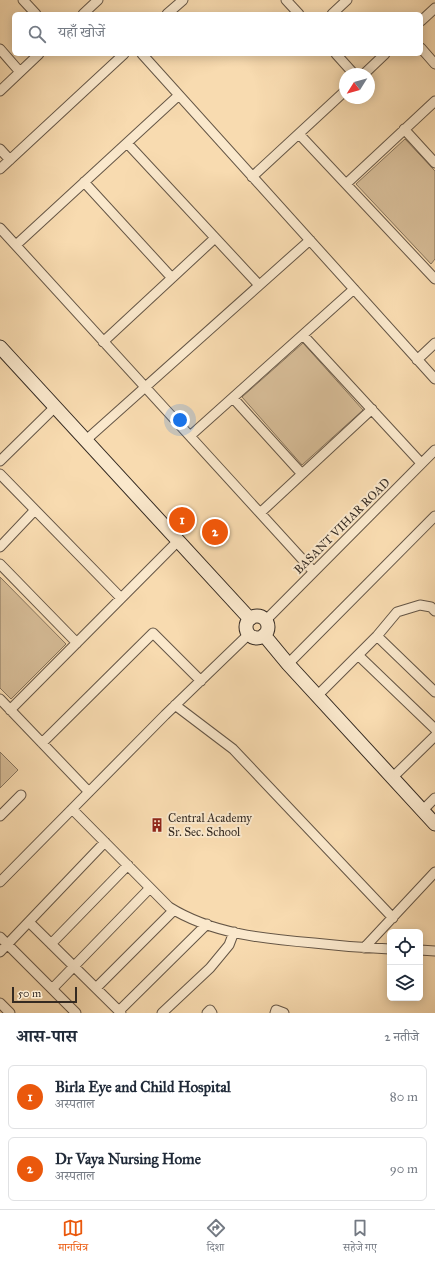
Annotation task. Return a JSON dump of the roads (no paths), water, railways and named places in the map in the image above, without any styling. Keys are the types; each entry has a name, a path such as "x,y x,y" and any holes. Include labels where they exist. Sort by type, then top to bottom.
{"street":[{"path":"23,0 34,12"},
{"path":"85,12 98,0"},
{"path":"170,12 183,0"},
{"path":"286,0 297,12"},
{"path":"334,12 347,0"},
{"path":"423,19 435,8"},
{"path":"0,49 20,72"},
{"path":"423,50 435,64"},
{"path":"0,91 38,56"},
{"path":"0,169 122,56"},
{"path":"144,56 435,379"},
{"path":"338,56 349,68"},
{"path":"370,68 383,56"},
{"path":"16,245 179,95"},
{"path":"252,177 339,97"},
{"path":"346,184 435,101"},
{"path":"404,129 435,162"},
{"path":"299,134 433,273"},
{"path":"127,142 259,285"},
{"path":"0,149 10,160"},
{"path":"84,182 172,278"},
{"path":"0,228 313,571"},
{"path":"103,342 216,238"},
{"path":"86,440 310,240"},
{"path":"190,436 354,290"},
{"path":"303,335 421,464"},
{"path":"417,360 435,343"},
{"path":"0,347 250,619"},
{"path":"233,398 302,474"},
{"path":"0,461 55,407"},
{"path":"260,513 372,409"},
{"name":"BASANT VIHAR ROAD","path":"266,620 313,571 435,450"},
{"path":"0,474 121,598"},
{"path":"0,546 35,510"},
{"path":"288,664 433,521"},
{"path":"10,710 178,540"},
{"path":"0,564 77,643"},
{"path":"317,696 358,655 397,612 420,605 431,607 435,610"},
{"path":"254,616 258,616 266,620 268,630 264,635 257,637 249,634 246,626 250,619 254,616"},
{"path":"42,743 153,633 201,681"},
{"path":"0,882 175,705 249,634"},
{"path":"264,635 288,664 435,824"},
{"path":"376,636 435,692"},
{"path":"358,655 435,729"},
{"path":"0,699 89,792"},
{"path":"175,705 232,749 393,918"},
{"path":"392,778 435,736"},
{"path":"0,816 21,795"},
{"path":"422,811 435,798"},
{"path":"72,809 169,908 185,917 234,932 268,939 387,949"},
{"path":"0,952 105,842"},
{"path":"51,944 128,865"},
{"path":"364,948 435,872"},
{"path":"52,989 150,888"},
{"path":"96,988 174,910"},
{"path":"29,922 120,1012 207,924"},
{"path":"162,1013 210,968 229,945 234,932"},
{"path":"0,938 8,944 76,1013"},
{"path":"423,950 435,951"},
{"path":"0,1003 10,1013"},
{"path":"207,1013 210,1010 212,1013"},
{"path":"275,1013 276,1010 284,1013"}],"place":[{"name":"Birla Eye and Child Hospital","path":"182,520"},
{"name":"Dr Vaya Nursing Home","path":"215,532"},
{"name":"Central Academy Sr. Sec. School","path":"157,825"}]}
